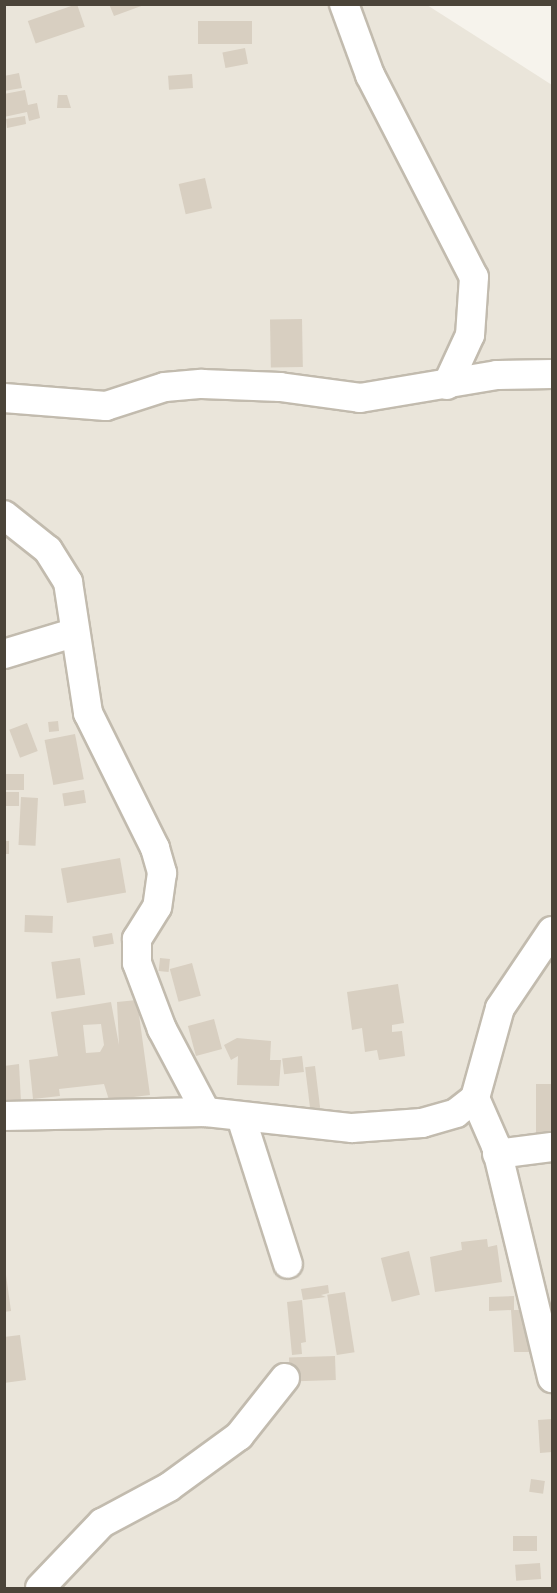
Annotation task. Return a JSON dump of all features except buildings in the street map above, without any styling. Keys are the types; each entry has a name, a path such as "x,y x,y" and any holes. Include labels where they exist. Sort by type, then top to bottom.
{"street":[{"path":"344,4 370,75 474,277 470,335 447,385"},
{"path":"4,398 100,406 165,387 202,384 280,387 360,398 497,375 552,374"},
{"path":"4,515 58,564 72,597 73,633 78,672 98,742 141,817 162,873 157,907 137,939 136,963 162,1029 206,1112"},
{"path":"4,654 73,633"},
{"path":"4,1116 206,1112 304,1126 397,1127 456,1113 475,1098 500,1008 552,931"},
{"path":"475,1098 497,1154 552,1378"},
{"path":"241,1117 288,1264"},
{"path":"497,1154 552,1147"},
{"path":"40,1588 102,1523 169,1487 239,1436 285,1378"}],"shaded area":[{"path":"5,5 427,5 552,85 552,1588 5,1588"}]}
